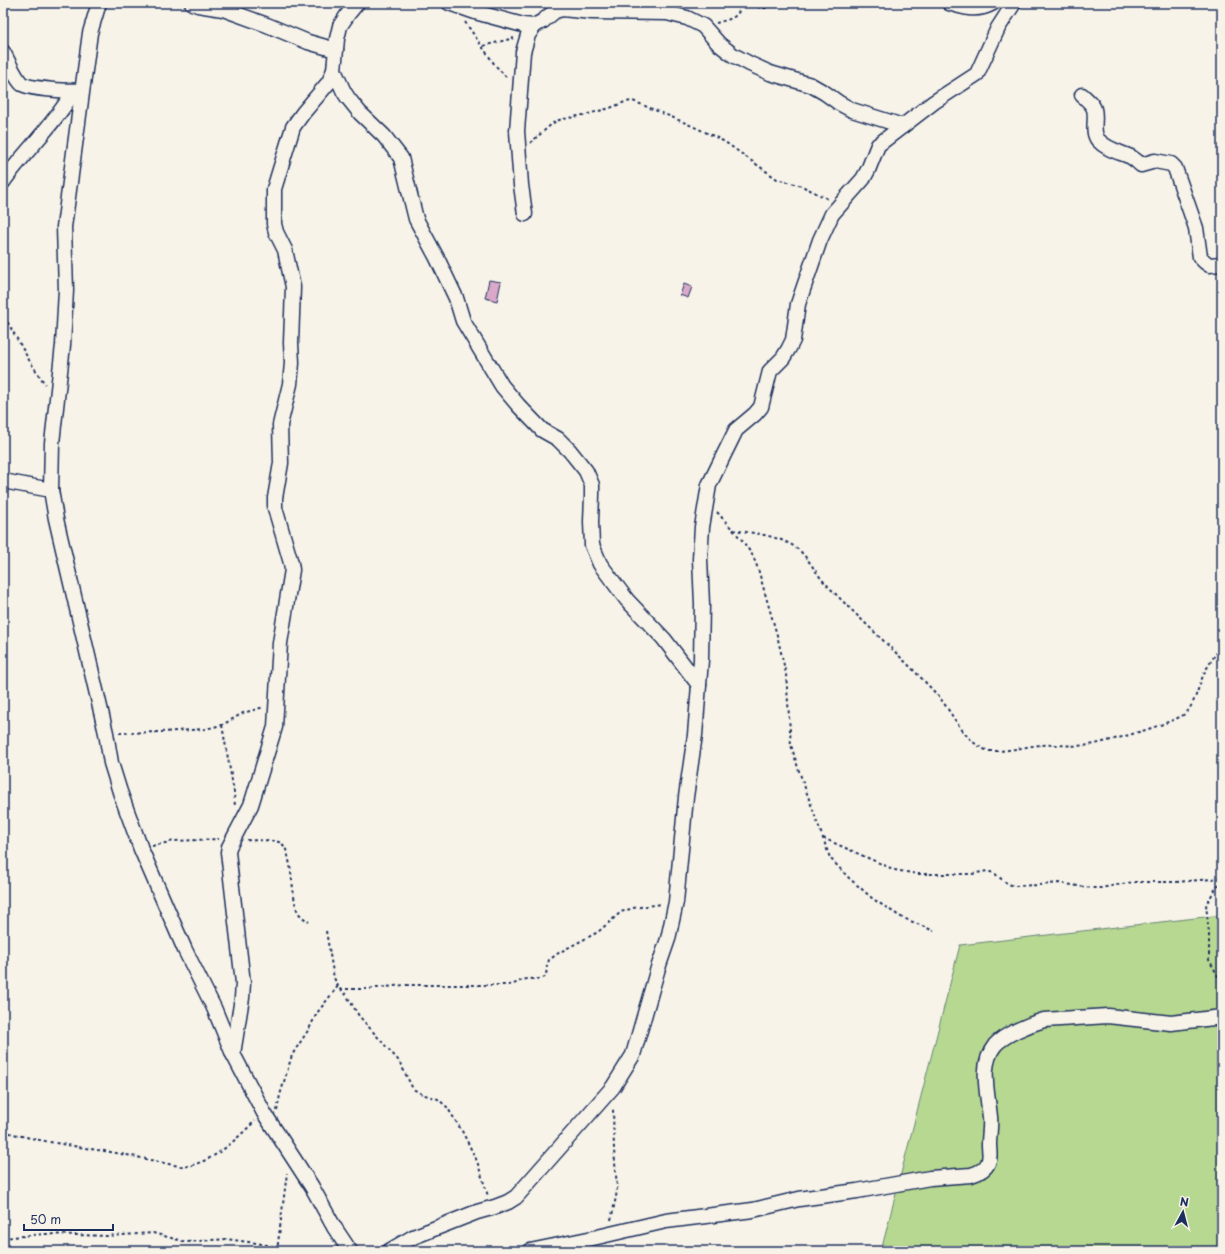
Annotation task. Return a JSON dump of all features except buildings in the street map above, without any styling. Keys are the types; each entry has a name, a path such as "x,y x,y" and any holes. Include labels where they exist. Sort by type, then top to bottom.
{"street":[{"path":"99,3 90,33 78,91 78,128 64,227 66,290 63,345 52,443 51,490 56,518 106,733 111,762 120,792 141,849 185,950 214,1008 233,1054 264,1113 312,1186 345,1248"},
{"path":"192,3 198,6 223,10 267,25 308,42 336,50"},
{"path":"233,1054 243,983 228,856 229,848 251,805 275,727 280,643 292,567 275,508 275,498 281,463 280,424 290,384 293,287 285,250 276,232 274,224 274,189 293,127 329,82 334,70 337,39 340,26 357,3"},
{"path":"449,3 482,14 524,25 534,26"},
{"path":"568,9 581,3"},
{"path":"950,3 973,9 980,9 994,3"},
{"path":"389,1251 413,1237 477,1212 508,1202 516,1197 613,1087 633,1055 668,939 676,902 686,797 695,735 701,660 702,604 700,559 702,527 709,485 736,430 756,414 761,407 770,371 783,358 793,340 798,304 820,240 832,214 863,179 878,145 934,102 977,74 998,28 1014,3"},
{"path":"525,214 517,131 522,52 528,35 534,26 558,9 592,12 667,13 687,18 703,26 733,55 750,64 770,73 811,85 852,110 903,126"},
{"path":"3,52 21,83 29,87 78,91"},
{"path":"334,70 348,98 360,113 384,136 401,158 416,219 456,298 463,321 502,386 542,430 558,439 570,451 586,471 592,485 590,522 592,545 600,564 627,600 664,639 699,685"},
{"path":"3,182 19,160 78,91"},
{"path":"1082,95 1092,104 1094,110 1096,137 1102,143 1117,153 1131,157 1141,164 1155,161 1171,164 1175,168 1196,228 1200,257 1209,265 1222,264"},
{"path":"3,481 51,490"},
{"path":"530,1251 666,1220 739,1212 798,1200 930,1178 971,1175 977,1173 985,1168 990,1159 990,1119 985,1078 989,1057 994,1046 1001,1039 1035,1022 1044,1020 1108,1016 1171,1023 1222,1017"}],"path":[{"path":"703,26 735,16 742,7 746,5 749,4 766,8 770,3"},
{"path":"465,22 495,65 514,85 520,95"},
{"path":"482,46 516,37"},
{"path":"519,153 553,123 559,120 588,114 625,102 633,101 680,120 716,137 777,179 802,186 840,205"},
{"path":"3,318 8,322 42,381 57,399"},
{"path":"707,500 753,556 758,568 777,635 786,674 791,745 830,858 849,878 873,899 901,918 934,930"},
{"path":"733,530 773,538 795,547 805,557 825,583 941,700 974,742 989,751 1057,744 1088,745 1134,734 1180,717 1187,712 1194,702 1204,675 1214,656 1222,645"},
{"path":"106,733 162,732 205,729 222,725 247,711 277,704"},
{"path":"222,725 234,792 235,837"},
{"path":"141,849 174,841 235,837 247,840 279,842 284,845 286,849 297,909 301,916 309,922"},
{"path":"823,838 894,870 917,874 972,874 987,871 994,873 1005,882 1013,886 1040,886 1059,883 1101,888 1133,882 1176,882 1222,879"},
{"path":"1222,879 1206,904 1209,934 1209,960 1222,987"},
{"path":"340,989 367,989 418,985 508,985 516,984 527,979 543,978 546,976 549,960 560,952 598,932 621,912 633,908 676,902"},
{"path":"326,931 334,978 338,986 347,996 359,1016 399,1060 413,1089 422,1094 438,1099 447,1107 477,1161 487,1195 495,1207"},
{"path":"275,1130 280,1095 292,1055 317,1013 338,986"},
{"path":"607,1234 617,1188 614,1150 613,1087"},
{"path":"3,1132 59,1144 187,1167 212,1157 232,1143 264,1113"},
{"path":"277,1251 290,1153"},
{"path":"3,1238 44,1234 108,1236 153,1233 186,1242 226,1239 297,1251"}],"green space":[{"path":"1222,915 1222,1251 881,1251 960,945"}]}
